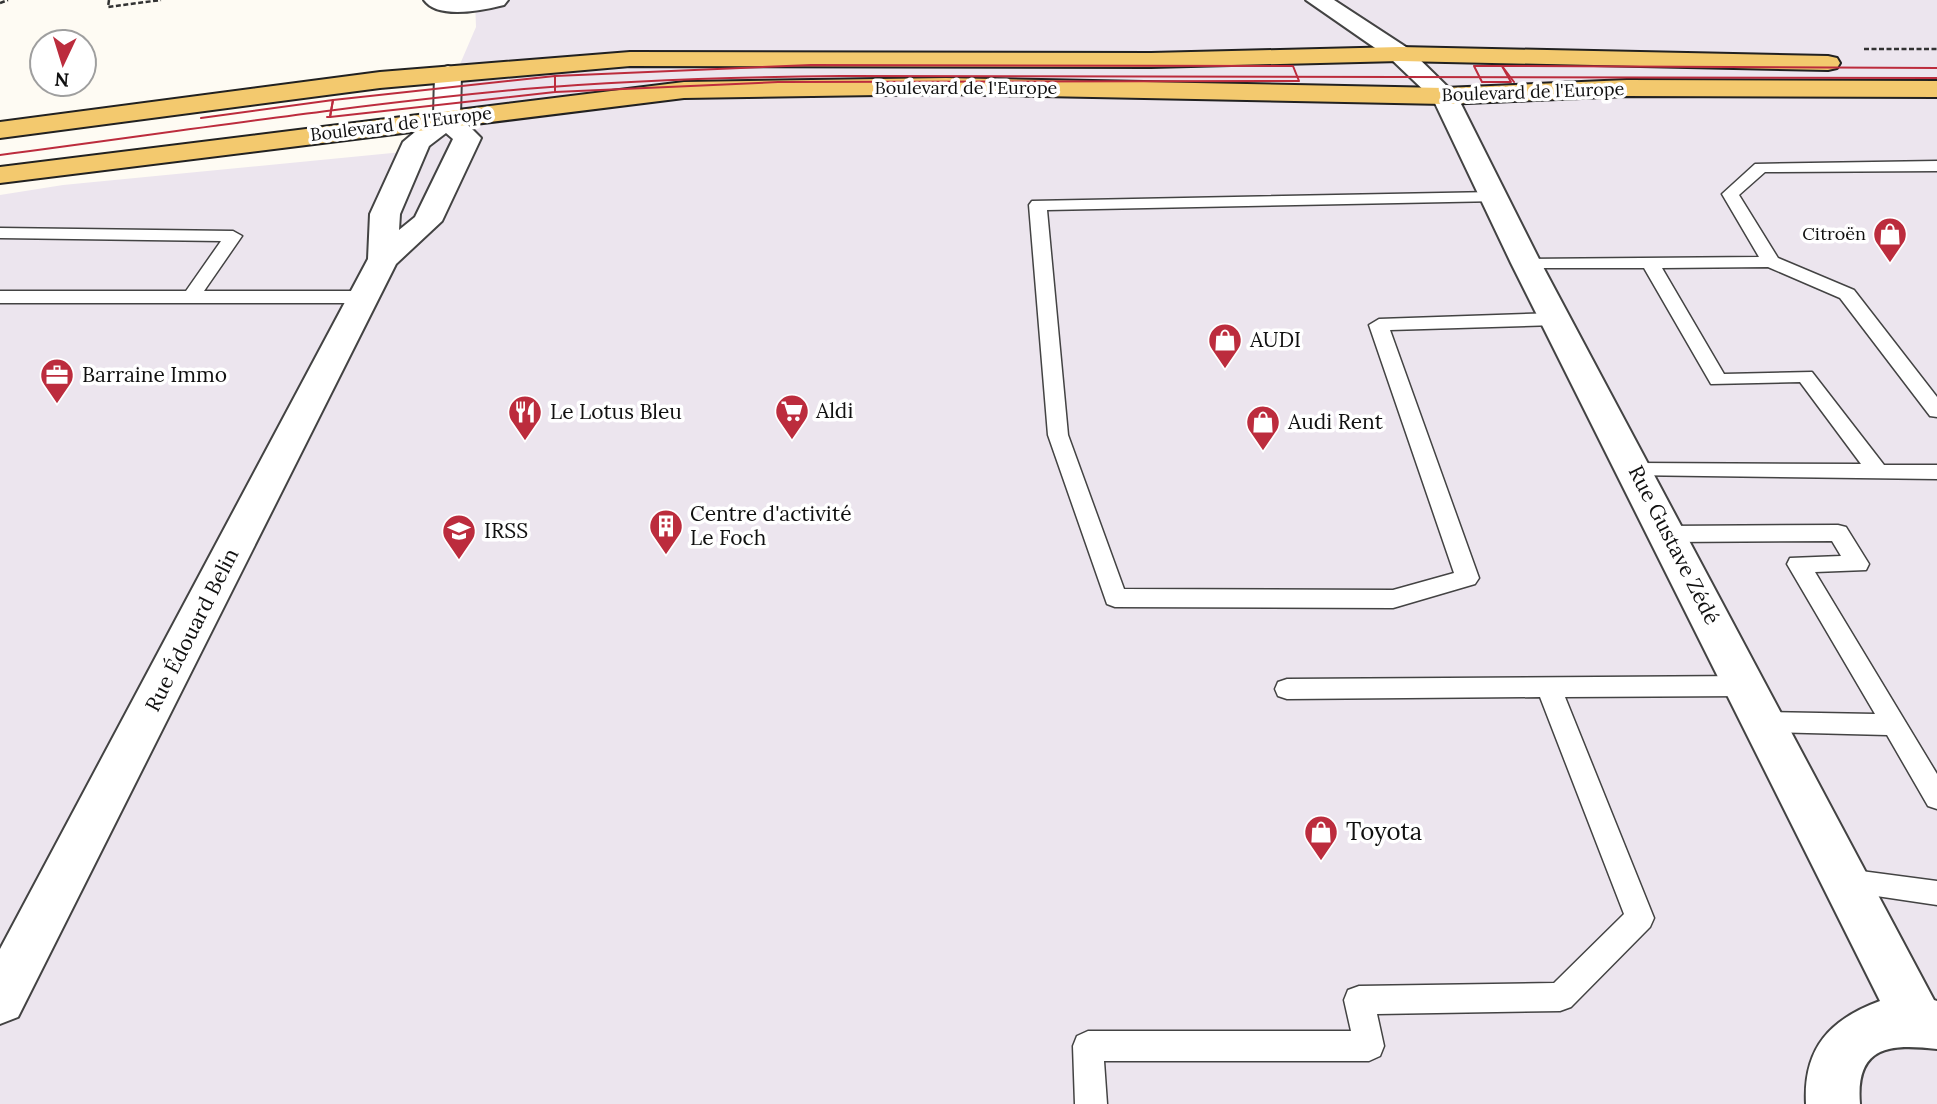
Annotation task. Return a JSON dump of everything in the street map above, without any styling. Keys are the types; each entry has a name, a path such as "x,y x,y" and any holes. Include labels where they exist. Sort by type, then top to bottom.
{"main road":[{"name":"Boulevard de l'Europe","path":"0,130 380,80 630,59 1151,60 1401,54 1854,63"},
{"name":"Boulevard de l'Europe","path":"0,175 684,90 946,86 1444,96 1627,88 1937,89"}],"street":[{"path":"436,0 446,5 496,0"},
{"name":"Rue Gustave Zédé","path":"1318,0 1401,54 1444,96 1526,263 1846,881 1927,1024"},
{"path":"447,119 448,74"},
{"name":"Rue Édouard Belin","path":"0,1000 383,259 427,221 467,138 447,119 416,142 385,214 383,259"},
{"path":"1833,1104 1831,1090 1838,1060 1856,1038 1883,1024 1927,1024"}],"lane":[{"path":"1771,262 1730,194 1761,167 1937,166"},
{"path":"1494,197 1038,205 1058,435 1115,598 1393,598 1467,578 1379,325 1556,319"},
{"path":"0,233 233,236 191,297"},
{"path":"1650,262 1718,380 1805,376 1878,472"},
{"path":"1526,263 1771,262 1847,294 1937,411"},
{"path":"0,297 364,297"},
{"path":"1635,470 1937,472"},
{"path":"1668,534 1838,533 1858,564 1798,564 1937,798"},
{"path":"1287,689 1549,688 1755,704 1894,725"},
{"path":"1091,1104 1088,1046 1369,1046 1359,1000 1560,997 1640,918 1549,688"},
{"path":"1846,881 1937,893"}],"path":[{"path":"0,3 8,0"},
{"path":"109,0 108,7 161,0"}],"shaded area":[{"path":"475,0 1937,0 1937,1104 0,1104 0,195 63,185 423,150 476,27"}],"tram line":[{"path":"555,76 811,65 1293,66 1297,77"},
{"path":"1480,77 1474,66 1502,66"},
{"path":"1502,66 1937,68"},
{"path":"1502,66 1510,77"},
{"path":"1502,66 1508,77"},
{"path":"333,100 555,76"},
{"path":"555,76 555,87"},
{"path":"555,87 762,77 1297,77"},
{"path":"555,92 778,82 1299,81 1297,77"},
{"path":"1297,77 1480,77"},
{"path":"1480,77 1508,77"},
{"path":"1480,77 1482,82 1511,82 1508,77"},
{"path":"1510,77 1937,78"},
{"path":"1510,77 1514,82"},
{"path":"331,110 555,87"},
{"path":"555,87 555,92"},
{"path":"330,117 555,92"},
{"path":"201,118 333,100"},
{"path":"331,110 333,100"},
{"path":"0,155 331,110"},
{"path":"330,117 331,110"}],"place":[{"name":"Citroën","path":"1890,264"},
{"name":"AUDI","path":"1225,370"},
{"name":"Barraine Immo","path":"57,405"},
{"name":"Aldi","path":"792,441"},
{"name":"Le Lotus Bleu","path":"525,442"},
{"name":"Audi Rent","path":"1263,452"},
{"name":"Centre d'activité Le Foch","path":"666,556"},
{"name":"IRSS","path":"459,561"},
{"name":"Toyota","path":"1321,862"}]}
